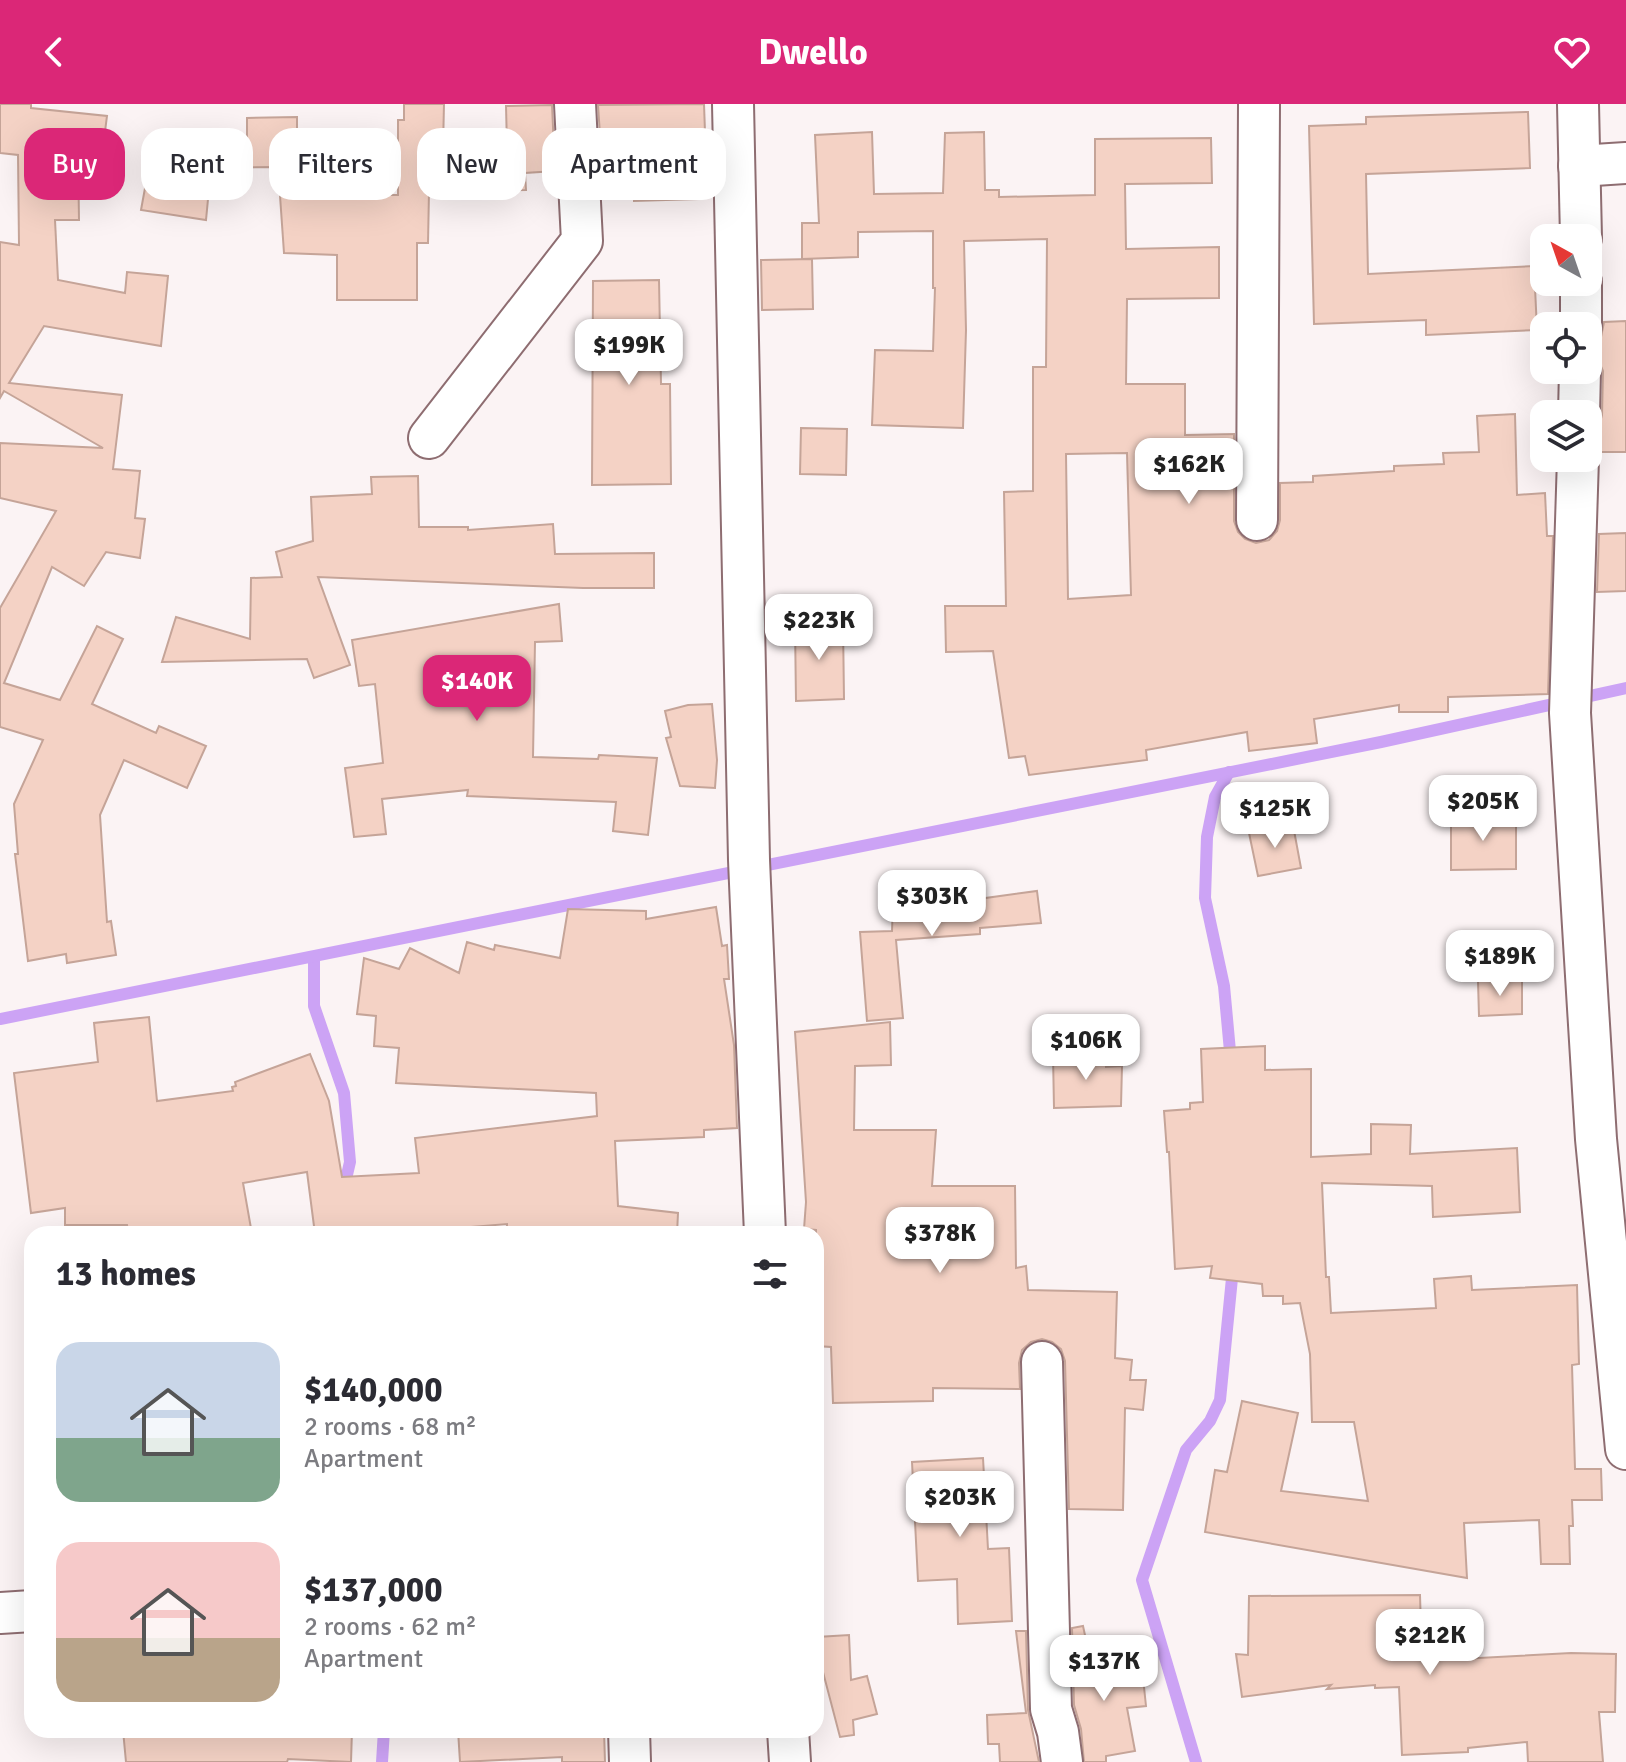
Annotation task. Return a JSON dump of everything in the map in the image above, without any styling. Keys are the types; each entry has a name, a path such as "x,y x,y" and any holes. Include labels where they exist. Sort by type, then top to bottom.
{"street":[{"path":"429,438 582,241 575,104"},
{"path":"733,104 751,875 765,1226"},
{"path":"1257,520 1259,104"},
{"path":"1578,104 1581,224"},
{"path":"1579,166 1626,163"},
{"path":"1578,472 1570,713 1596,1139 1626,1449"},
{"path":"1042,1362 1051,1709 1062,1762"},
{"path":"0,1613 24,1612"},
{"path":"629,1738 630,1762"},
{"path":"788,1738 790,1762"}],"building":[{"path":"0,104 31,104 31,108 107,116 105,128 24,128 24,200 79,200 79,220 55,220 58,280 125,293 127,272 168,276 161,346 44,326 9,383 122,395 113,469 140,471 135,518 145,519 140,558 106,552 84,586 52,567 4,683 60,700 97,626 123,639 92,704 156,733 159,726 206,746 187,788 124,760 100,815 107,922 111,921 116,955 67,963 66,954 28,961 15,854 18,854 14,804 43,740 0,727 0,608 56,511 0,498 0,443 103,448 4,391 0,398 0,242 19,245 18,155 0,153"},
{"path":"404,104 444,104 443,128 417,128 417,200 429,200 428,243 417,243 417,300 337,300 337,255 284,253 280,200 401,200 401,128 398,128 398,120 404,120"},
{"path":"704,104 705,128 600,128 598,105"},
{"path":"552,105 553,128 542,128 542,172 526,173 526,128 507,128 506,106"},
{"path":"1528,112 1530,168 1366,174 1368,274 1530,266 1530,296 1535,296 1536,312 1530,312 1530,330 1426,335 1426,320 1314,324 1309,126 1366,124 1366,117"},
{"path":"297,117 297,128 269,128 269,167 253,167 253,128 247,128 247,118"},
{"path":"872,132 874,194 943,193 945,133 984,132 985,190 999,190 999,197 1095,195 1095,139 1211,138 1212,183 1125,184 1126,249 1219,247 1219,298 1127,299 1126,384 1185,384 1185,435 1234,434 1234,521 1245,539 1256,543 1269,540 1277,531 1280,483 1313,482 1313,476 1394,471 1394,466 1444,464 1443,453 1479,452 1477,416 1515,414 1517,495 1545,493 1547,536 1553,536 1548,694 1448,697 1448,712 1399,712 1399,705 1314,719 1317,743 1249,751 1247,732 1146,750 1147,760 1029,775 1025,756 1009,758 993,651 946,652 945,606 1006,606 1004,492 1033,491 1033,367 1046,367 1047,239 964,241 966,330 963,428 872,425 875,350 933,351 933,231 858,232 858,257 802,259 802,223 819,223 815,135","holes":["1127,453 1131,595 1068,599 1066,454"]},
{"path":"143,200 208,200 206,220 141,210"},
{"path":"812,259 813,309 762,310 761,260"},
{"path":"659,280 661,384 670,384 671,484 592,485 593,281"},
{"path":"1626,321 1626,452 1602,452 1604,322"},
{"path":"801,428 847,429 846,475 800,474"},
{"path":"418,476 419,527 468,527 468,530 553,524 555,554 654,553 654,588 318,577 350,665 314,678 307,659 162,662 176,617 250,639 251,578 282,577 276,552 313,541 311,497 372,494 371,477"},
{"path":"1626,533 1626,591 1597,592 1599,534"},
{"path":"559,604 562,641 535,642 533,757 598,759 599,755 657,758 648,835 613,831 616,802 467,796 468,790 382,799 386,834 354,837 345,768 383,763 375,684 359,686 352,640"},
{"path":"843,624 844,699 796,701 795,625"},
{"path":"712,704 717,760 715,788 680,786 666,738 671,737 665,711 688,705"},
{"path":"1451,816 1516,816 1516,869 1451,870"},
{"path":"1293,825 1301,868 1258,876 1249,833"},
{"path":"1037,891 1041,923 980,928 980,934 896,940 903,1018 867,1021 860,932 892,931 893,902 978,896 978,899"},
{"path":"716,907 722,946 727,945 729,979 724,979 734,1045 737,1128 704,1130 704,1137 615,1141 618,1206 678,1213 677,1226 314,1226 307,1172 243,1183 251,1226 65,1225 65,1208 31,1213 14,1073 98,1062 94,1023 149,1017 157,1101 233,1091 235,1082 310,1054 329,1101 342,1177 419,1173 415,1138 597,1116 596,1093 396,1083 399,1048 374,1046 376,1016 357,1014 364,958 399,969 410,948 459,973 467,942 494,950 495,945 560,958 568,909 646,911 646,919"},
{"path":"1522,980 1522,1014 1479,1016 1478,981"},
{"path":"890,1022 891,1065 855,1066 854,1130 936,1130 932,1186 1015,1186 1016,1268 1026,1266 1028,1290 1117,1292 1115,1358 1132,1360 1130,1380 1146,1380 1143,1410 1125,1408 1123,1510 1069,1509 1065,1361 1061,1349 1052,1342 1042,1339 1031,1342 1022,1350 1020,1389 933,1388 933,1401 833,1403 831,1347 824,1347 824,1226 804,1226 806,1202 795,1032"},
{"path":"1265,1046 1265,1070 1311,1069 1311,1157 1371,1154 1371,1124 1411,1125 1410,1154 1517,1148 1520,1212 1433,1217 1432,1186 1322,1183 1326,1277 1329,1277 1331,1313 1436,1308 1434,1279 1471,1276 1472,1290 1577,1285 1579,1364 1572,1365 1575,1469 1601,1469 1602,1500 1572,1500 1570,1564 1541,1564 1539,1520 1464,1523 1467,1578 1205,1532 1215,1470 1227,1472 1242,1401 1298,1413 1281,1491 1368,1501 1354,1422 1312,1422 1310,1354 1300,1303 1283,1304 1283,1296 1263,1296 1262,1284 1210,1278 1212,1266 1175,1269 1164,1111 1190,1109 1190,1103 1203,1102 1201,1049"},
{"path":"1106,1054 1106,1067 1122,1066 1121,1106 1054,1108 1053,1055"},
{"path":"983,1458 988,1549 1009,1548 1012,1621 958,1624 957,1579 918,1581 912,1462"},
{"path":"1420,1595 1422,1661 1571,1653 1616,1654 1615,1712 1599,1712 1603,1762 1528,1762 1527,1742 1468,1748 1468,1752 1402,1755 1399,1687 1375,1688 1375,1685 1327,1689 1331,1685 1242,1697 1236,1654 1248,1655 1249,1596"},
{"path":"1083,1626 1093,1672 1142,1668 1146,1706 1127,1708 1135,1751 1106,1756 1106,1762 1084,1762 1081,1729 1074,1705 1072,1628"},
{"path":"1016,1631 1026,1631 1028,1710 1039,1762 1000,1762 999,1744 988,1744 987,1715 1026,1713"},
{"path":"849,1635 851,1680 867,1676 877,1714 853,1720 854,1735 840,1737 824,1676 824,1637"},
{"path":"124,1738 352,1738 351,1762 288,1759 287,1762 126,1762"},
{"path":"458,1738 604,1738 605,1762 562,1762 562,1757 460,1762"}],"waterway":[{"path":"0,1019 1381,742 1626,688"},
{"path":"1229,772 1215,797 1207,837 1205,898 1224,986 1231,1062"},
{"path":"314,958 314,1006 344,1093 350,1162 343,1192"},
{"path":"1196,1762 1142,1580 1186,1450 1210,1421 1220,1400 1233,1268"},
{"path":"382,1762 384,1738"}]}
